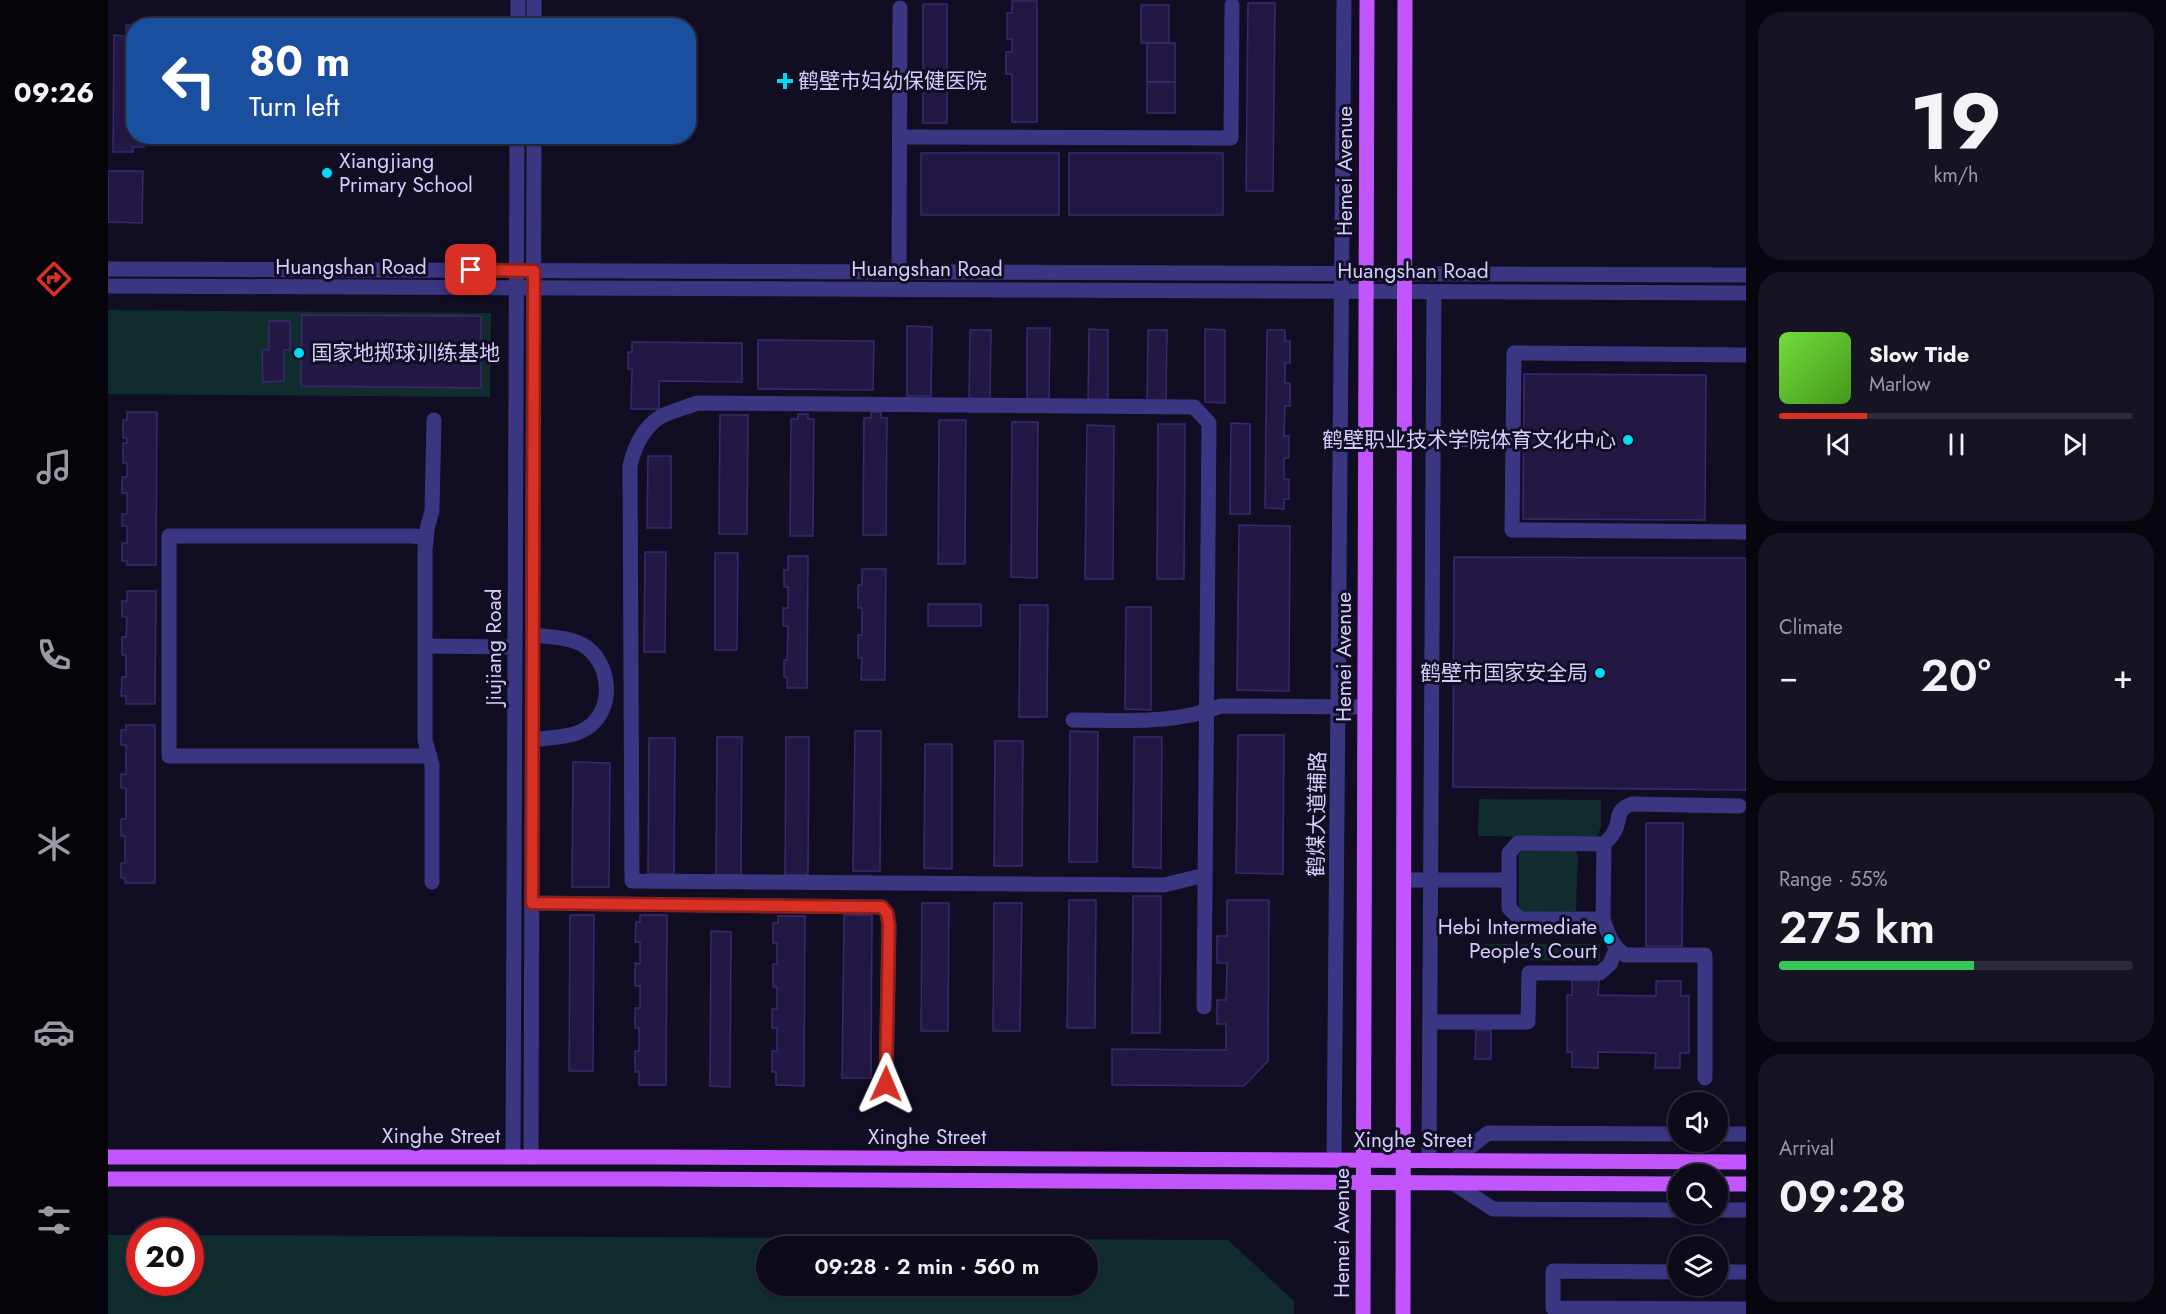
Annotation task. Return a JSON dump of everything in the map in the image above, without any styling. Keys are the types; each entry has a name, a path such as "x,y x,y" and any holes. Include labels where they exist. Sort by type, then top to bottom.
{"main road":[{"name":"Hemei Avenue","path":"1363,1314 1367,0"},
{"path":"1403,1314 1405,0"},
{"name":"Xinghe Street","path":"108,1157 1746,1162"},
{"name":"Xinghe Street","path":"108,1179 1668,1184"},
{"path":"1728,1184 1746,1184"}],"street":[{"path":"518,0 518,18"},
{"path":"534,0 534,18"},
{"name":"鹤煤大道辅路","path":"1334,1160 1340,707 1344,0"},
{"path":"900,137 1231,138 1232,5"},
{"path":"899,272 900,8"},
{"name":"Jiujiang Road","path":"513,1157 517,144"},
{"name":"Jiujiang Road","path":"531,1157 534,144"},
{"name":"Huangshan Road","path":"108,269 1746,275"},
{"name":"Huangshan Road","path":"108,286 1746,293"},
{"path":"1429,1161 1434,293"},
{"path":"1746,355 1514,353 1512,530 1746,532"},
{"path":"1204,1007 1209,423 1194,407 697,404 660,417 643,434 630,466 632,881 1164,885 1205,875"},
{"path":"432,882 432,765 425,740 425,646 426,538 432,511 434,420"},
{"path":"1404,439 1513,440"},
{"path":"426,538 414,536 170,536 170,756 430,756"},
{"path":"533,635 564,638 582,645 597,656 605,673 607,691 603,710 590,726 570,735 533,740"},
{"path":"425,646 515,647"},
{"path":"607,691 631,691"},
{"path":"1073,720 1162,720 1206,712 1221,706 1365,707"},
{"path":"1705,1078 1705,955 1625,955 1616,949 1603,919 1604,844 1616,831 1620,810 1632,804 1739,806"},
{"path":"1603,919 1520,919 1509,908 1509,853 1518,843 1604,844"},
{"path":"1404,880 1509,880"},
{"path":"532,903 882,907 887,913 889,925 886,1084"},
{"path":"1430,1022 1528,1022 1528,973 1600,973 1610,964 1616,949"},
{"path":"1453,1161 1488,1133 1668,1134"},
{"path":"1728,1134 1746,1134"},
{"path":"1453,1183 1493,1209 1668,1210"},
{"path":"1728,1210 1746,1210"},
{"path":"1668,1272 1553,1271 1553,1308 1746,1309"},
{"path":"1728,1272 1746,1272"}],"green space":[{"name":"国家地掷球训练基地","path":"108,310 491,313 490,397 108,394"},
{"path":"1479,799 1601,800 1601,826 1598,835 1590,837 1478,836"},
{"path":"1524,850 1576,851 1578,856 1576,911 1523,913 1519,908 1519,855"},
{"path":"1484,944 1600,944 1600,961 1484,960"},
{"path":"108,1235 126,1235 126,1296 204,1296 204,1235 756,1238 756,1296 1098,1296 1098,1239 1228,1240 1294,1301 1294,1314 108,1314"}],"building":[{"path":"1012,1 1037,1 1037,122 1012,122 1012,74 1006,74 1006,52 1012,52 1012,39 1007,39 1007,13 1012,13"},
{"path":"1248,3 1275,3 1273,191 1246,191"},
{"path":"923,4 947,4 947,123 923,123"},
{"path":"1141,5 1169,5 1169,43 1141,43"},
{"path":"114,35 126,36 126,144 144,144 144,147 133,147 133,152 113,152"},
{"path":"1147,43 1175,43 1175,82 1147,82"},
{"path":"1147,82 1175,82 1175,113 1147,113"},
{"path":"921,153 1059,153 1059,215 921,215"},
{"path":"1069,153 1223,153 1223,215 1069,215"},
{"path":"108,171 143,171 142,223 108,222"},
{"path":"302,315 481,316 481,388 301,386"},
{"path":"269,321 290,321 290,350 284,350 284,381 263,382 262,350 269,350"},
{"path":"907,326 932,327 931,396 907,396"},
{"path":"1027,328 1050,328 1049,401 1027,401"},
{"path":"1089,329 1108,330 1108,404 1088,403"},
{"path":"1205,329 1225,330 1225,403 1205,402"},
{"path":"970,330 991,330 990,399 969,399"},
{"path":"1148,330 1167,330 1166,401 1147,401"},
{"path":"1267,330 1285,330 1285,341 1290,341 1290,363 1285,363 1285,383 1290,383 1290,406 1285,406 1284,436 1289,436 1289,458 1284,458 1284,479 1289,479 1289,499 1284,499 1284,509 1265,508"},
{"path":"758,340 874,341 873,390 758,389"},
{"path":"632,342 742,343 742,382 659,381 659,409 631,409 632,369 628,369 628,352 632,352"},
{"path":"1524,374 1706,375 1705,520 1523,519"},
{"path":"127,412 157,412 156,565 127,565 127,561 122,561 122,543 127,543 127,526 122,526 122,514 127,514 127,493 122,493 122,477 127,477 127,463 123,463 123,443 127,443 127,438 123,438 123,420 127,420"},
{"path":"871,412 881,412 881,418 887,418 886,535 863,535 864,418 871,418"},
{"path":"798,414 808,414 808,419 814,419 813,536 790,536 791,419 798,419"},
{"path":"720,415 748,415 747,534 719,534"},
{"path":"939,420 966,420 965,564 938,564"},
{"path":"1012,422 1038,422 1037,578 1011,577"},
{"path":"1231,423 1250,424 1250,514 1230,514"},
{"path":"1158,424 1185,424 1184,579 1157,579"},
{"path":"1087,425 1114,426 1113,579 1085,579"},
{"path":"648,456 671,456 671,528 647,528"},
{"path":"1239,525 1290,526 1289,691 1237,690"},
{"path":"645,552 666,552 665,652 644,652"},
{"path":"715,553 738,553 737,650 715,650"},
{"path":"788,556 808,556 807,688 787,688 787,677 784,677 788,626 783,626 783,608 788,608 788,587 784,587 784,570 788,570"},
{"name":"鹤壁市国家安全局","path":"1454,557 1746,558 1746,790 1453,787"},
{"path":"862,569 886,569 885,680 861,680 862,658 858,658 858,635 862,635 862,608 858,608 858,585 862,585"},
{"path":"127,591 156,591 155,704 126,704 126,696 121,696 122,677 126,677 126,655 122,655 122,637 126,637 127,617 122,617 122,601 127,601"},
{"path":"928,604 981,604 981,626 928,626"},
{"path":"1020,605 1048,605 1047,717 1019,717"},
{"path":"1126,607 1151,607 1151,710 1125,709"},
{"path":"126,725 155,725 155,883 125,883 125,878 121,878 121,863 125,863 125,836 121,836 121,819 126,819 126,788 121,788 121,774 126,774 126,745 121,745 121,730 126,730"},
{"path":"855,731 881,731 880,871 853,871"},
{"path":"1070,731 1098,732 1097,862 1069,862"},
{"path":"1238,735 1284,735 1283,874 1236,873"},
{"path":"717,737 742,737 741,875 716,875"},
{"path":"786,737 809,737 808,875 785,875"},
{"path":"1134,737 1162,737 1161,868 1133,867"},
{"path":"649,738 675,738 674,874 648,874"},
{"path":"995,741 1023,741 1022,866 994,866"},
{"path":"925,744 952,744 952,869 924,868"},
{"path":"573,762 610,763 609,887 572,887"},
{"path":"1646,823 1683,823 1682,946 1646,946"},
{"path":"1133,896 1161,896 1160,1033 1132,1033"},
{"path":"1069,900 1096,900 1095,1028 1067,1028"},
{"path":"1227,900 1269,900 1268,1061 1244,1086 1112,1085 1112,1049 1226,1050 1226,1024 1217,1024 1217,1000 1226,1000 1227,963 1217,963 1217,936 1227,936"},
{"path":"922,903 949,903 948,1031 921,1031"},
{"path":"994,903 1022,903 1020,1031 993,1031"},
{"path":"570,915 594,915 593,1071 569,1071"},
{"path":"640,915 667,915 666,1085 639,1085 639,1072 635,1072 635,1051 639,1051 639,1028 635,1028 635,1008 640,1008 640,986 635,986 635,963 640,964 640,942 635,942 636,922 640,922"},
{"path":"844,915 872,915 871,1078 842,1078"},
{"path":"778,916 805,916 804,1086 776,1085 776,1072 772,1072 772,1051 777,1051 777,1028 772,1028 772,1009 777,1009 777,987 773,987 773,964 777,964 777,943 773,943 773,923 778,923"},
{"path":"711,931 731,932 730,1087 710,1086"},
{"path":"1572,980 1599,980 1598,995 1656,996 1656,981 1681,981 1681,996 1689,996 1689,1053 1680,1053 1680,1068 1655,1068 1656,1053 1598,1052 1598,1068 1572,1067 1572,1052 1567,1052 1567,995 1572,995"},
{"path":"1476,1030 1491,1030 1491,1059 1475,1059"}],"place":[{"name":"鹤壁市妇幼保健医院","path":"785,81"},
{"name":"Xiangjiang Primary School","path":"327,173"},
{"name":"国家地掷球训练基地","path":"299,353"},
{"name":"鹤壁职业技术学院体育文化中心","path":"1628,440"},
{"name":"鹤壁市国家安全局","path":"1600,673"},
{"name":"Hebi Intermediate People's Court","path":"1609,939"}],"route":[{"path":"471,270 534,271 532,903 882,907 887,913 889,925 886,1084"}]}
